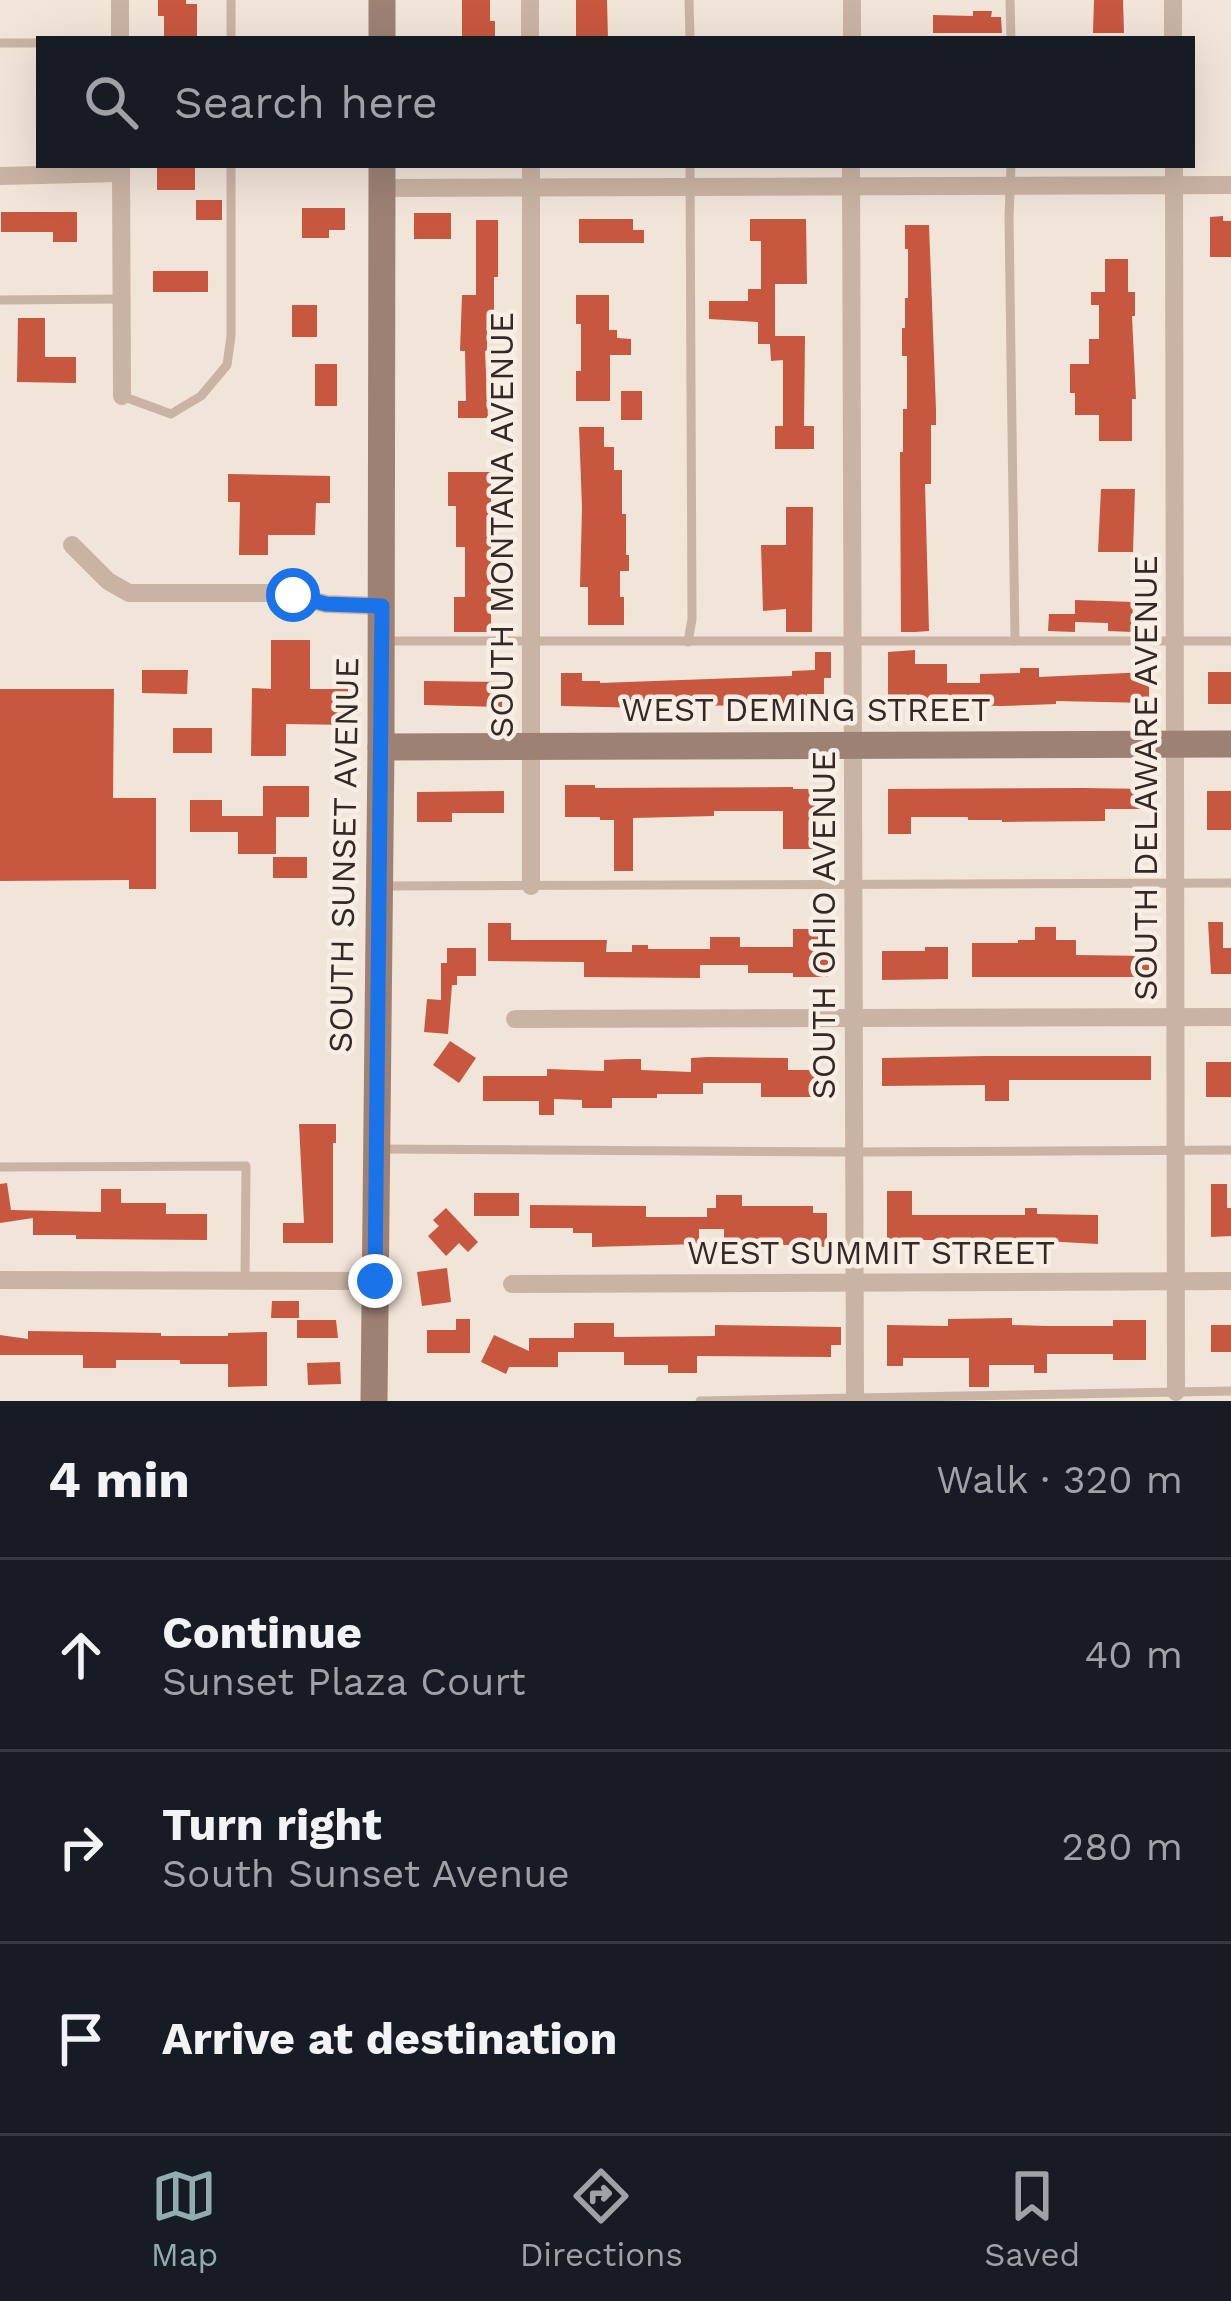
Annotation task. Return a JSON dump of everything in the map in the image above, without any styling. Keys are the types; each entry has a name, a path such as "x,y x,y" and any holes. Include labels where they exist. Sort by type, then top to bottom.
{"main road":[{"path":"382,0 382,36"},
{"name":"SOUTH SUNSET AVENUE","path":"374,1401 382,176"},
{"name":"WEST DEMING STREET","path":"381,746 1231,744"}],"street":[{"path":"120,0 120,36"},
{"path":"530,0 530,36"},
{"path":"851,36 852,0"},
{"path":"1173,0 1173,36"},
{"name":"SOUTH MONTANA AVENUE","path":"531,168 531,886"},
{"name":"SOUTH OHIO AVENUE","path":"851,168 855,1397"},
{"path":"0,176 121,169 122,397"},
{"path":"382,176 531,187 1010,186 1174,175 1231,185"},
{"name":"SOUTH DELAWARE AVENUE","path":"1174,175 1176,1392"},
{"path":"72,545 108,581 129,592 268,593 326,604 382,606"},
{"path":"515,1019 1231,1017"},
{"path":"0,1280 375,1281"},
{"name":"WEST SUMMIT STREET","path":"512,1283 1231,1281"}],"lane":[{"path":"231,0 231,36"},
{"path":"689,0 690,36"},
{"path":"1010,0 1011,36"},
{"path":"0,44 36,43"},
{"path":"122,397 171,414 201,397 227,365 231,168"},
{"path":"688,642 692,619 690,168"},
{"path":"1011,168 1015,641"},
{"path":"0,300 122,299"},
{"path":"382,641 1231,641"},
{"path":"380,886 1231,884"},
{"path":"376,1149 1231,1150"},
{"path":"0,1167 246,1166 245,1281"},
{"path":"700,1401 1231,1391"}],"building":[{"path":"158,0 197,4 197,36 164,36 164,16 158,16"},
{"path":"462,0 490,0 495,36 462,36"},
{"path":"576,0 607,0 608,36 576,36"},
{"path":"1094,0 1123,0 1124,33 1093,33"},
{"path":"973,11 992,11 991,17 1001,17 1002,33 933,33 933,15 973,16"},
{"path":"157,168 195,168 195,190 157,190"},
{"path":"196,200 222,200 222,220 196,220"},
{"path":"302,208 345,208 345,230 329,230 329,238 302,238"},
{"path":"1,212 77,212 77,242 53,242 53,232 1,232"},
{"path":"414,213 451,213 451,239 414,239"},
{"path":"1223,216 1223,221 1231,221 1231,257 1210,257 1210,217"},
{"path":"579,219 633,219 633,230 644,230 644,243 579,243"},
{"path":"750,219 806,219 807,284 775,284 775,336 805,336 804,426 814,426 814,449 775,449 775,426 783,426 783,360 771,361 770,344 758,344 758,322 709,319 709,301 748,301 748,289 761,289 761,241 750,241"},
{"path":"476,220 498,220 498,277 494,277 494,317 487,317 485,351 488,418 458,418 458,401 466,401 465,351 460,351 462,295 476,295"},
{"path":"905,225 929,225 936,409 936,425 931,425 931,484 925,484 929,631 915,632 901,632 900,452 903,409 907,409 907,356 902,356 908,298"},
{"path":"1105,259 1128,259 1128,292 1135,292 1132,441 1099,441 1099,415 1075,415 1075,393 1070,393 1070,364 1089,364 1089,339 1099,339 1099,305 1091,305 1091,292 1105,292"},
{"path":"153,271 208,271 208,292 153,292"},
{"path":"576,295 609,295 609,330 617,330 617,338 631,339 631,355 610,355 610,401 576,401 581,324 576,324"},
{"path":"292,305 317,305 317,337 292,337"},
{"path":"18,318 45,318 45,357 76,357 76,383 17,382"},
{"path":"315,364 337,364 337,406 315,406"},
{"path":"621,391 642,391 642,420 621,420"},
{"path":"579,427 604,427 604,447 614,447 614,470 622,470 622,514 626,514 629,555 629,571 620,571 624,625 588,625 588,587 580,587"},
{"path":"448,472 491,472 491,632 454,632 454,597 465,597 465,547 456,547 456,506 448,506"},
{"path":"228,474 330,476 330,503 316,503 315,535 268,535 268,555 239,555 240,502 228,502"},
{"path":"1101,489 1135,489 1133,552 1098,552"},
{"path":"786,507 813,507 812,632 786,632 786,609 763,611 761,545 786,545"},
{"path":"1075,600 1133,602 1132,632 1108,631 1108,623 1075,622 1075,632 1048,631 1049,614 1075,614"},
{"path":"271,640 310,640 310,689 348,689 348,725 286,724 286,756 251,756 252,688 271,689"},
{"path":"915,650 915,664 947,664 947,683 980,683 980,674 1020,673 1020,668 1039,668 1039,677 1149,672 1149,703 888,704 888,652"},
{"path":"815,652 831,652 831,678 824,678 824,694 807,694 808,705 561,706 561,673 582,673 582,681 600,683 792,676 792,671 815,670"},
{"path":"142,670 188,670 187,694 142,693"},
{"path":"1208,672 1231,672 1231,704 1208,704"},
{"path":"424,681 502,682 502,707 424,705"},
{"path":"0,689 114,689 113,798 156,798 156,889 129,889 129,880 0,881"},
{"path":"173,728 212,728 212,753 173,753"},
{"path":"565,785 827,789 827,849 783,849 783,811 633,818 633,871 614,871 614,820 565,817"},
{"path":"263,786 309,786 309,817 276,817 276,854 238,854 238,832 190,832 190,800 222,800 222,816 263,816"},
{"path":"888,789 1149,789 1149,809 1105,809 1105,821 911,817 911,834 888,834"},
{"path":"504,791 504,813 452,813 452,822 417,822 417,792"},
{"path":"1207,791 1231,791 1231,830 1207,830"},
{"path":"273,857 307,857 307,878 273,878"},
{"path":"1208,922 1223,922 1223,948 1231,948 1231,974 1211,974"},
{"path":"488,923 511,923 511,940 607,940 606,952 632,952 632,945 710,949 710,937 740,937 740,947 793,947 793,929 829,929 828,977 748,973 748,965 700,965 700,978 584,977 584,962 488,961"},
{"path":"1035,927 1056,927 1056,940 1076,940 1076,955 1149,956 1149,977 972,977 972,943 1035,940"},
{"path":"925,947 948,947 948,979 882,980 882,951 925,951"},
{"path":"447,948 476,948 476,976 457,976 457,985 452,985 448,1034 424,1032 427,999 441,1000 441,963 447,963"},
{"path":"450,1041 476,1058 459,1083 433,1065"},
{"path":"1151,1056 1151,1080 1009,1080 1009,1101 985,1101 985,1085 882,1086 882,1058"},
{"path":"691,1058 788,1058 788,1070 825,1070 825,1097 761,1097 761,1083 703,1083 703,1094 612,1098 612,1108 582,1108 582,1100 554,1099 554,1115 539,1115 539,1101 483,1101 483,1076 547,1076 547,1069 604,1071 604,1060 627,1059 641,1059 641,1070 691,1072"},
{"path":"1206,1062 1231,1062 1231,1097 1206,1097"},
{"path":"299,1124 336,1124 333,1243 283,1243 283,1223 304,1223"},
{"path":"7,1183 11,1210 101,1212 101,1189 121,1189 121,1203 166,1203 166,1214 207,1214 207,1240 33,1235 33,1218 0,1223 0,1184"},
{"path":"1211,1184 1227,1184 1231,1236 1211,1237"},
{"path":"887,1191 912,1191 912,1215 1025,1215 1025,1208 1037,1208 1037,1214 1098,1215 1098,1244 887,1240"},
{"path":"474,1193 519,1193 519,1216 474,1216"},
{"path":"716,1195 742,1195 742,1206 813,1206 813,1213 827,1213 827,1247 724,1242 724,1229 699,1229 699,1244 592,1247 592,1233 530,1228 530,1205 646,1206 646,1217 707,1217 707,1208 716,1208"},
{"path":"446,1208 478,1242 468,1252 459,1243 446,1256 428,1236 439,1226 433,1220"},
{"path":"447,1268 451,1302 422,1306 417,1272"},
{"path":"272,1301 299,1301 299,1318 271,1318"},
{"path":"1012,1318 1012,1325 1047,1326 1113,1326 1113,1320 1146,1320 1146,1360 1113,1360 1113,1354 1047,1354 1047,1373 1034,1373 1034,1365 989,1365 989,1387 969,1387 969,1358 903,1358 903,1366 887,1366 887,1325 948,1326 948,1319"},
{"path":"456,1319 470,1319 470,1353 427,1353 427,1330 456,1330"},
{"path":"297,1320 336,1320 338,1338 297,1338"},
{"path":"574,1323 614,1323 614,1337 715,1336 715,1325 841,1327 841,1345 831,1345 831,1357 697,1356 697,1373 668,1373 668,1365 624,1365 624,1352 558,1352 558,1367 509,1367 506,1374 481,1362 494,1335 529,1351 529,1338 574,1338"},
{"path":"1211,1325 1231,1325 1231,1352 1211,1352"},
{"path":"28,1331 161,1336 267,1332 267,1386 228,1387 228,1364 116,1360 116,1368 83,1368 83,1355 0,1355 0,1335 28,1339"},
{"path":"340,1362 341,1384 308,1385 307,1363"}],"route":[{"path":"293,595 326,604 382,606 375,1281"}]}
